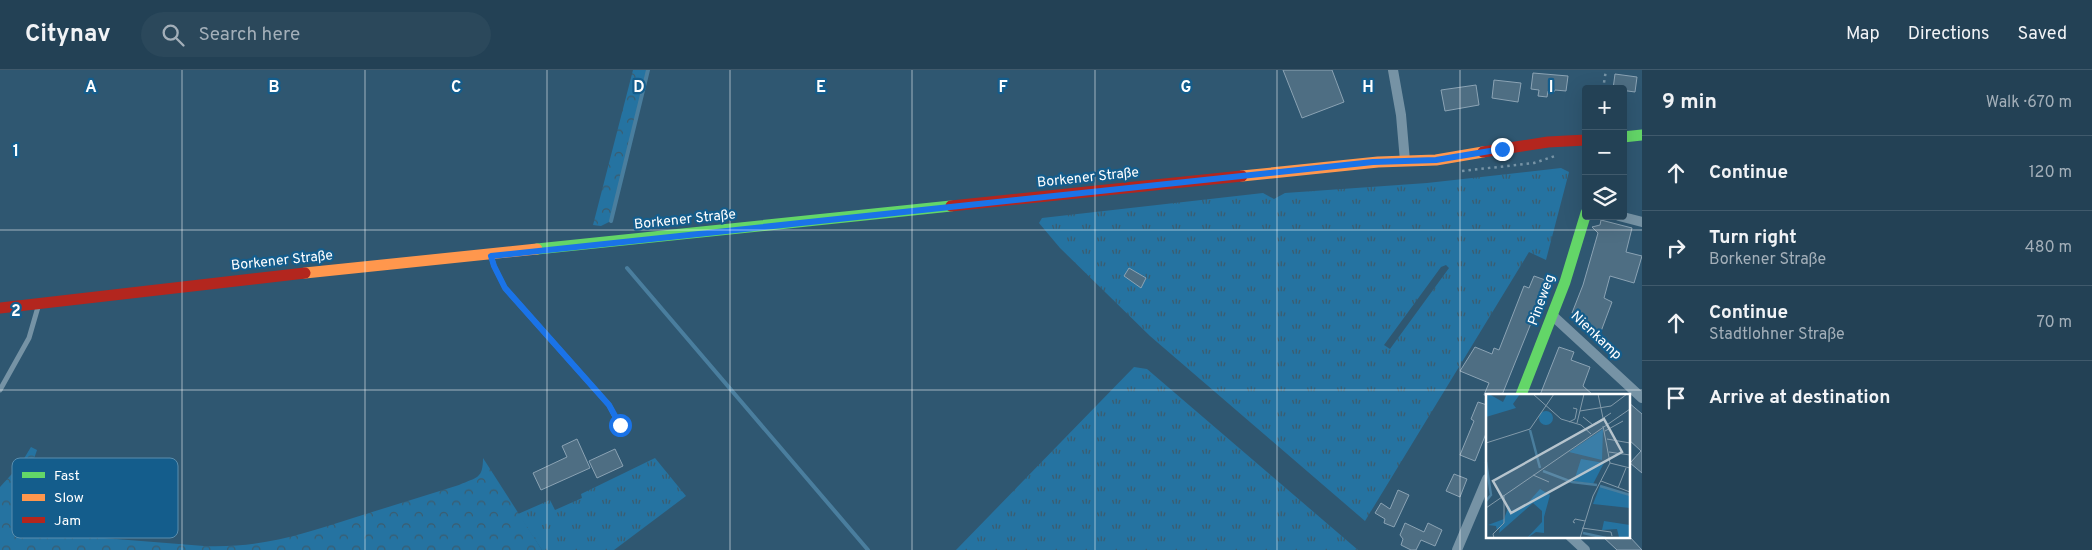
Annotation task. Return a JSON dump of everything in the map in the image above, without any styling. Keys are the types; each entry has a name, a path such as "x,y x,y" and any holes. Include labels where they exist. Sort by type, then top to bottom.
{"main road":[{"path":"1627,137 1642,135"},
{"name":"Borkener Straße","path":"0,308 208,284 491,256 1373,162 1436,160 1548,142 1582,140"},
{"name":"Pineweg","path":"1521,394 1553,316 1574,257 1584,220"}],"street":[{"path":"1393,70 1401,115 1405,160"},
{"path":"1627,218 1642,222"},
{"name":"Nienkamp","path":"1553,316 1642,398"},
{"path":"1457,550 1486,481"},
{"path":"1572,538 1586,550"}],"lane":[{"path":"491,256 505,288 609,405 624,432"},
{"path":"0,390 30,338 39,304"}],"path":[{"path":"1604,85 1606,70"}],"green space":[{"path":"633,70 648,70 611,221 601,226 593,225"},
{"path":"1561,168 1569,172 1546,260 1529,252 1365,521 1150,336 1060,248 1039,223 1042,218 1263,193 1274,199 1285,193 1427,183","holes":["1446,265 1449,268 1390,349 1384,345 1441,267"]},
{"path":"1134,367 1147,369 1358,550 956,550"},
{"path":"31,447 37,450 34,458 24,458"},
{"path":"483,458 542,550 0,550 0,487 12,474 12,538 103,538 204,546 244,545 262,543 315,530 459,485 480,474"},
{"path":"655,458 686,496 614,550 542,550 518,514 550,500 555,510 582,498 581,494"}],"building":[{"path":"1283,70 1332,70 1344,102 1302,118"},
{"path":"1533,73 1568,76 1566,91 1548,91 1547,97 1538,96 1539,90 1531,89"},
{"path":"1615,74 1637,77 1635,92 1627,91 1627,85 1614,85"},
{"path":"1494,80 1521,83 1518,102 1492,98"},
{"path":"1476,85 1479,105 1445,111 1441,90"},
{"path":"1601,220 1632,228 1626,252 1642,256 1634,283 1610,276 1604,298 1612,302 1600,334 1582,327 1585,318 1572,313 1583,285 1598,233 1592,227 1600,225"},
{"path":"1129,268 1146,278 1141,288 1124,276"},
{"path":"1534,276 1548,281 1502,394 1484,395 1489,383 1460,371 1475,347 1492,354 1494,348 1499,350 1524,286 1529,288"},
{"path":"1559,347 1574,352 1571,360 1590,367 1583,386 1592,394 1540,394"},
{"path":"1478,402 1486,405 1486,434 1475,461 1460,455 1474,421 1471,419"},
{"path":"1630,404 1642,414 1642,473 1630,463 1641,451 1630,441"},
{"path":"577,439 590,468 541,490 533,473 567,457 562,446"},
{"path":"615,449 623,466 597,478 589,461"},
{"path":"1454,474 1467,479 1460,497 1446,491"},
{"path":"1398,490 1409,495 1394,527 1384,523 1385,519 1375,513 1381,503 1390,509"},
{"path":"1405,523 1424,532 1428,523 1442,530 1435,546 1421,540 1416,550 1411,550 1401,545 1403,539 1400,535"},
{"path":"1630,537 1642,550 1617,550 1604,538"}],"waterway":[{"path":"611,221 648,70"},
{"path":"627,268 868,550"}],"traffic: fast":[{"path":"1627,137 1642,135"},
{"path":"537,249 951,206"},
{"path":"1521,394 1565,282 1584,220"}],"traffic: slow":[{"path":"1242,176 1378,162 1436,160 1483,152"},
{"path":"305,273 537,249"}],"traffic: jam":[{"path":"1483,152 1548,142 1582,140"},
{"path":"951,206 1242,176"},
{"path":"0,308 305,273"}],"route":[{"path":"620,425 609,405 505,288 491,256 1373,162 1436,160 1502,149"}]}
